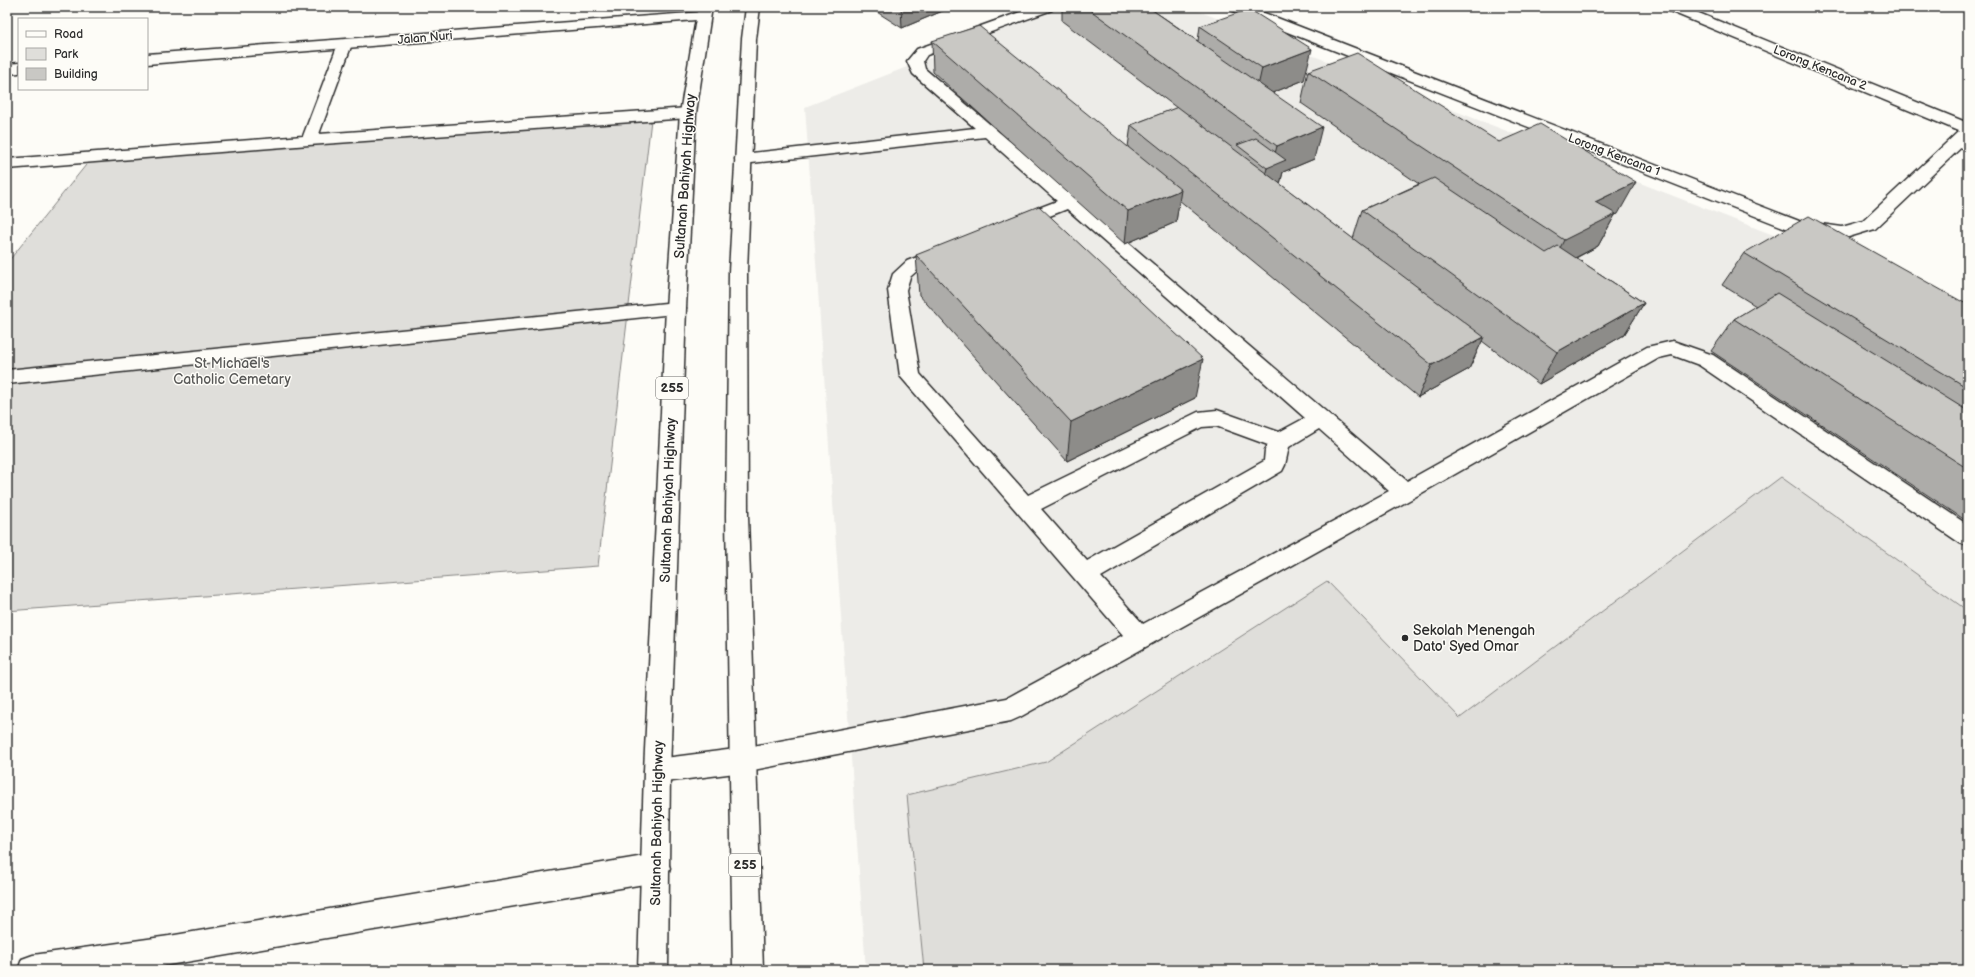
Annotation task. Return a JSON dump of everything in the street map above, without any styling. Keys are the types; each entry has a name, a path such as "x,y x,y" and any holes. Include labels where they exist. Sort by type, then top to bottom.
{"street":[{"name":"255","path":"748,970 737,516 738,272 749,39 754,7"},
{"path":"1047,7 922,52 916,61 918,71 1405,492"},
{"name":"Lorong Kencana 1","path":"1236,7 1796,226 1842,233 1869,225 1968,131"},
{"name":"Lorong Kencana 2","path":"1672,7 1968,131"},
{"name":"Jalan Nuri","path":"148,59 345,44 704,11"},
{"name":"Sultanah Bahiyah Highway","path":"654,970 657,770 676,308 688,113 704,11"},
{"path":"309,140 345,44"},
{"path":"7,69 18,68"},
{"path":"7,164 309,140 688,113"},
{"path":"743,159 988,132"},
{"path":"1002,229 1069,202"},
{"path":"958,247 913,265 902,274 897,290 910,376 1140,638"},
{"path":"7,377 676,308"},
{"path":"657,770 743,760 1012,709 1405,492 1654,352 1673,348 1706,360 1968,537"},
{"path":"1025,507 1198,420 1217,418 1281,441"},
{"path":"1085,574 1274,465 1276,450 1281,441 1320,419"},
{"path":"33,970 166,961 656,868"}],"shaded area":[{"name":"Sekolah Menengah Dato' Syed Omar","path":"1060,7 1188,7 1802,246 1968,306 1968,970 866,970 805,107"}],"green space":[{"name":"St Michael's Catholic Cemetary","path":"651,120 598,566 7,611 7,263 90,160"},
{"path":"1781,477 1968,611 1968,970 924,970 907,795 1046,762 1327,581 1460,718"}],"building":[{"path":"1086,7 1148,7 1322,127 1277,146"},
{"path":"1249,9 1312,49 1262,68 1200,26"},
{"path":"979,26 1181,190 1128,211 932,41"},
{"path":"1357,53 1499,142 1540,124 1636,182 1595,202 1616,214 1564,240 1308,71"},
{"path":"1178,107 1484,337 1432,365 1131,125"},
{"path":"1256,138 1286,160 1267,168 1237,145"},
{"path":"1434,178 1546,253 1558,246 1644,303 1557,352 1362,210"},
{"path":"1039,206 1203,359 1071,422 916,255"},
{"path":"1809,216 1968,305 1968,388 1744,253"},
{"path":"1777,293 1968,411 1968,469 1734,319"}],"place":[{"name":"Sekolah Menengah Dato' Syed Omar","path":"1405,638"}]}
